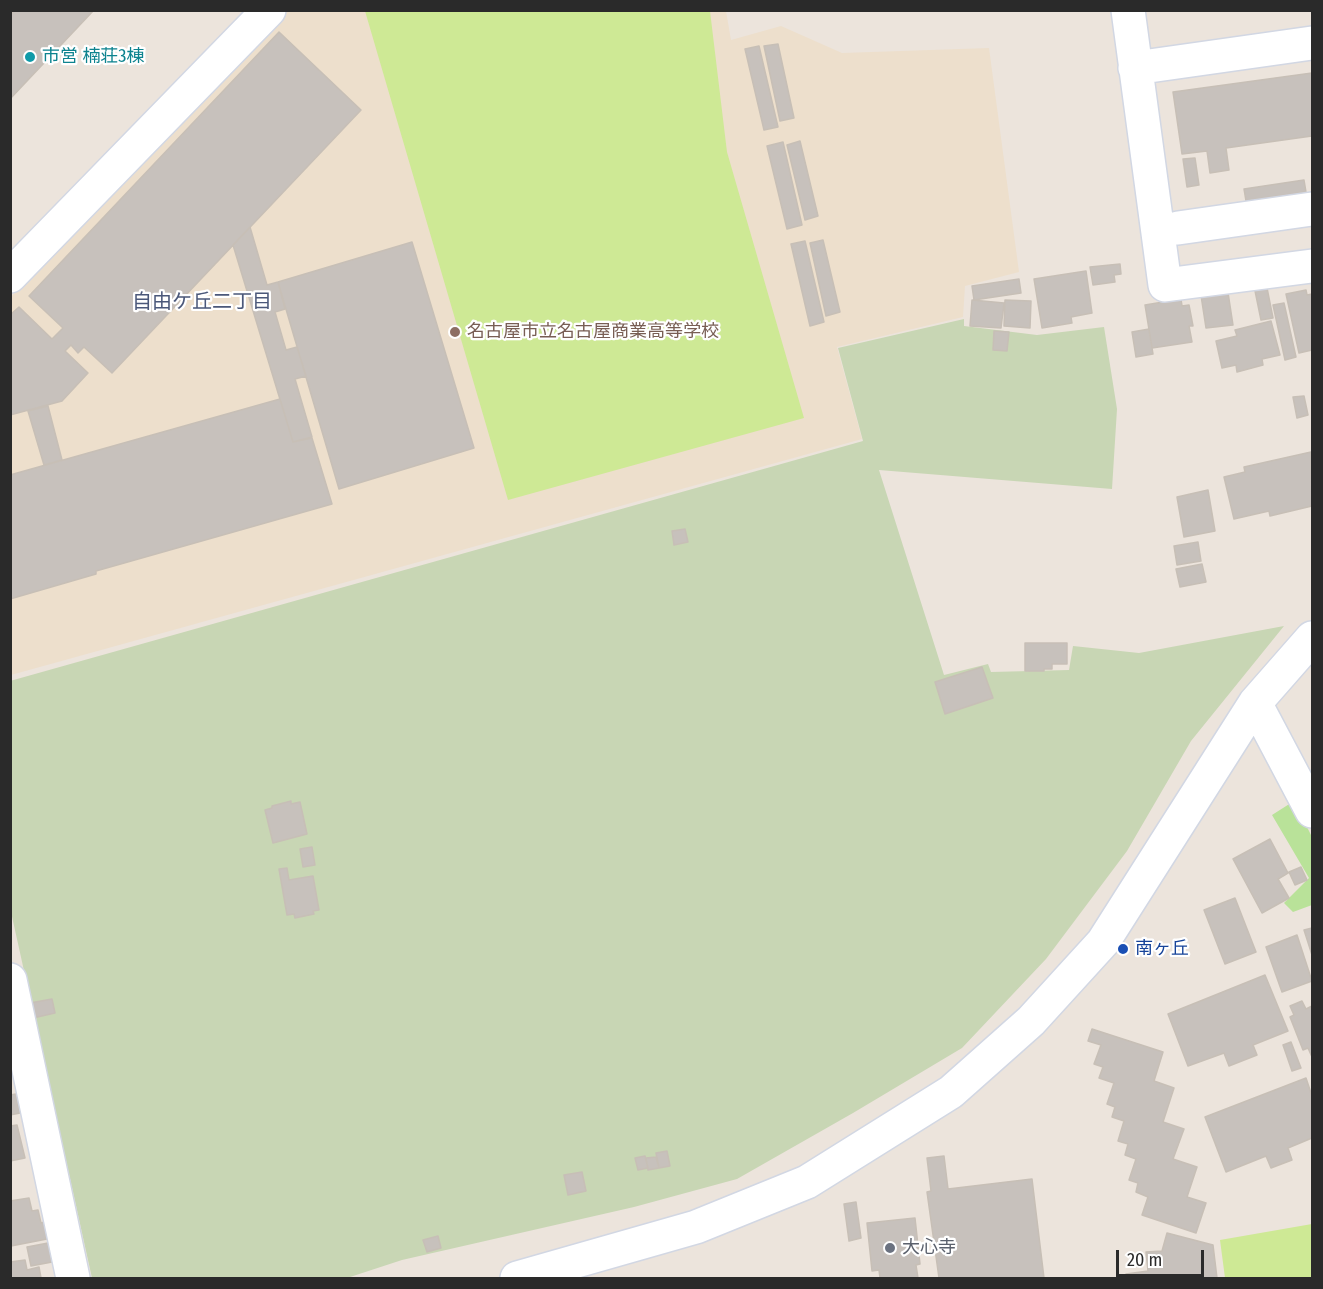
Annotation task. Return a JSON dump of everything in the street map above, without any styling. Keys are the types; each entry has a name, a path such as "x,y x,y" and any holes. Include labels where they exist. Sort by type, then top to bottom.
{"street":[{"path":"10,276 269,10"},
{"path":"1128,10 1165,285 1312,266"},
{"path":"1135,68 1312,43"},
{"path":"1178,228 1312,209"},
{"path":"517,1278 570,1271 696,1227 807,1182 951,1092 1031,1021 1103,942 1254,703 1312,638"},
{"path":"1254,703 1312,812"},
{"path":"10,980 73,1278"}],"shaded area":[{"name":"名古屋市立名古屋商業高等学校","path":"284,11 726,11 731,40 781,26 842,53 989,48 1019,272 965,286 963,317 837,347 862,439 11,675 11,297"}],"green space":[{"path":"365,11 710,11 727,152 804,418 508,500"},
{"path":"964,319 964,326 1037,335 1104,327 1117,409 1112,489 879,470 944,675 988,664 991,672 1069,670 1073,646 1139,653 1284,626 1191,741 1127,851 1046,959 962,1048 737,1179 634,1207 402,1260 347,1278 92,1278 11,912 10,681 863,441 838,348"},
{"path":"1294,801 1312,837 1312,905 1293,912 1284,903 1309,878 1272,815"},
{"path":"1312,1224 1312,1278 1225,1278 1220,1240"}],"building":[{"name":"市営 楠荘3棟","path":"15,10 94,10 10,99 10,15"},
{"path":"279,32 361,110 112,373 84,347 78,353 71,345 65,351 88,373 62,401 10,415 10,315 19,307 52,339 63,328 29,296"},
{"path":"778,44 794,118 780,121 764,46"},
{"path":"759,46 778,127 764,130 745,49"},
{"path":"1312,73 1312,136 1226,148 1229,170 1210,173 1207,151 1182,154 1173,92"},
{"path":"800,141 818,216 805,220 787,145"},
{"path":"783,142 802,225 787,229 767,146"},
{"path":"1195,158 1199,185 1187,187 1183,159"},
{"path":"1304,180 1306,192 1246,201 1244,189"},
{"path":"250,227 267,285 278,282 285,309 275,312 286,350 297,347 306,376 295,379 312,437 293,442 233,245"},
{"path":"823,240 840,312 826,316 810,243"},
{"path":"805,241 824,322 810,326 791,244"},
{"path":"412,242 474,448 339,489 278,282"},
{"path":"1120,264 1121,274 1114,275 1115,282 1093,285 1090,267"},
{"path":"1086,271 1092,313 1071,317 1072,323 1042,328 1034,279"},
{"path":"1265,278 1273,318 1261,320 1253,281"},
{"path":"1019,279 1021,293 974,300 972,286"},
{"path":"1227,286 1233,325 1206,328 1200,289"},
{"path":"1306,290 1307,295 1312,294 1312,350 1299,353 1286,294"},
{"path":"1181,299 1182,306 1189,305 1193,326 1189,326 1192,342 1152,348 1145,305"},
{"path":"972,300 1004,303 1001,328 970,326"},
{"path":"1005,300 1031,301 1030,328 1004,326"},
{"path":"1284,303 1296,357 1285,360 1273,305"},
{"path":"1271,321 1280,355 1262,359 1263,365 1237,372 1236,365 1222,368 1216,341 1237,336 1235,330"},
{"path":"1149,329 1153,354 1136,357 1132,332"},
{"path":"994,331 1009,332 1007,351 993,350"},
{"path":"1304,396 1308,415 1297,418 1293,397"},
{"path":"280,399 293,442 312,438 332,504 96,571 96,574 10,599 10,475"},
{"path":"48,406 62,460 44,465 28,411"},
{"path":"1311,452 1312,506 1270,516 1269,511 1234,519 1224,477 1245,472 1244,467"},
{"path":"1208,490 1215,531 1184,537 1177,497"},
{"path":"685,529 688,542 674,545 672,531"},
{"path":"1198,542 1201,561 1177,565 1174,546"},
{"path":"1202,564 1206,582 1180,587 1176,569"},
{"path":"1025,643 1067,643 1067,664 1052,664 1052,669 1044,669 1044,671 1025,671"},
{"path":"982,667 993,698 945,714 935,682"},
{"path":"291,801 291,804 300,802 307,834 273,843 265,810"},
{"path":"1270,839 1288,873 1278,879 1289,898 1262,913 1233,859"},
{"path":"312,847 315,865 303,867 300,849"},
{"path":"1301,867 1307,880 1295,885 1289,872"},
{"path":"287,868 289,880 313,876 319,910 313,911 314,914 295,918 294,914 287,915 279,869"},
{"path":"1235,898 1256,952 1225,964 1204,910"},
{"path":"1312,928 1312,955 1304,930"},
{"path":"1297,935 1312,981 1282,992 1266,947"},
{"path":"1265,975 1288,1031 1253,1045 1257,1055 1229,1066 1224,1053 1188,1066 1168,1014"},
{"path":"52,999 55,1013 33,1018 30,1003"},
{"path":"1302,1001 1306,1009 1312,1006 1312,1057 1308,1048 1303,1050 1290,1017 1294,1015 1290,1006"},
{"path":"1092,1029 1163,1052 1154,1081 1174,1088 1163,1122 1184,1129 1173,1159 1197,1167 1187,1197 1206,1203 1196,1233 1142,1215 1148,1197 1136,1192 1138,1183 1129,1180 1136,1159 1125,1155 1128,1144 1118,1141 1124,1121 1112,1117 1115,1107 1107,1104 1114,1083 1099,1078 1103,1067 1094,1064 1101,1045 1088,1041"},
{"path":"1291,1042 1301,1068 1292,1071 1283,1045"},
{"path":"1306,1078 1312,1096 1312,1138 1288,1148 1292,1160 1271,1168 1266,1156 1226,1172 1205,1117"},
{"path":"16,1094 20,1113 10,1115 10,1095"},
{"path":"17,1125 25,1158 10,1161 10,1126"},
{"path":"667,1151 670,1166 659,1168 656,1153"},
{"path":"645,1156 648,1168 638,1170 635,1158"},
{"path":"944,1156 948,1189 1032,1179 1044,1278 939,1278 927,1192 931,1191 927,1158"},
{"path":"656,1157 659,1168 648,1170 646,1158"},
{"path":"582,1172 586,1191 568,1195 564,1175"},
{"path":"29,1198 32,1211 38,1210 41,1223 44,1222 47,1239 11,1246 10,1201"},
{"path":"856,1202 861,1238 849,1241 844,1204"},
{"path":"915,1218 920,1264 916,1265 918,1278 880,1278 879,1270 872,1271 867,1223"},
{"path":"1167,1233 1213,1245 1217,1278 1127,1278 1126,1274 1148,1271 1146,1252 1162,1251"},
{"path":"438,1236 441,1248 427,1252 423,1240"},
{"path":"48,1243 52,1262 31,1266 27,1247"},
{"path":"25,1260 27,1270 39,1267 41,1278 10,1278 10,1262"}],"place":[{"name":"市営 楠荘3棟","path":"30,57"},
{"name":"名古屋市立名古屋商業高等学校","path":"455,332"},
{"name":"南ヶ丘","path":"1123,949"},
{"name":"大心寺","path":"890,1248"}],"district":[{"name":"自由ケ丘二丁目","path":"202,302"}]}
